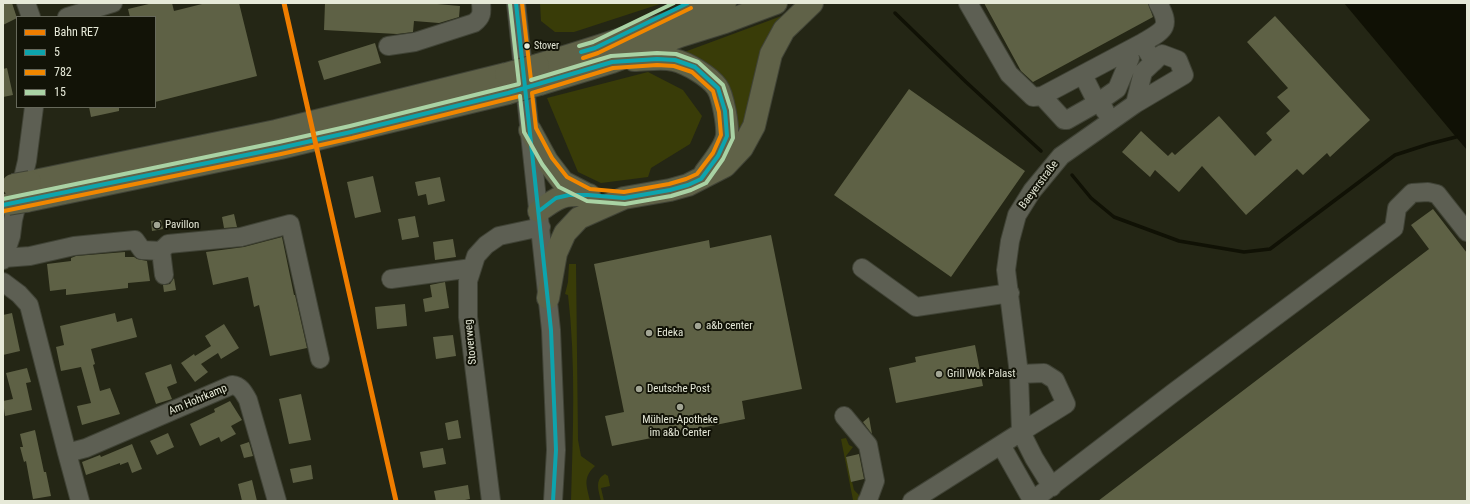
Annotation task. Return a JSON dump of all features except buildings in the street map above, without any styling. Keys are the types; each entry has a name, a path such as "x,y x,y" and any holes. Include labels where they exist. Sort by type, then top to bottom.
{"highway":[{"path":"14,194 278,140 507,84 539,74 688,3"},
{"path":"595,48 678,21 725,3"},
{"path":"612,62 680,36 725,22 776,3"},
{"path":"540,219 586,205 670,190 688,185 725,166 742,148 754,126 771,54 784,30 812,3"},
{"path":"539,74 612,62 657,59 675,60 695,67 718,88 725,111 727,136 718,156 701,178"},
{"path":"530,130 547,161 563,182 586,205"},
{"path":"548,298 556,252 565,233 579,218 586,205"}],"street":[{"path":"26,3 31,16"},
{"path":"70,16 113,3"},
{"path":"388,46 415,42 474,23 480,18 482,11 481,3"},
{"path":"516,3 548,298 556,450 553,501"},
{"path":"968,3 1009,74 1033,97 1042,96 1135,47 1160,32 1166,21 1161,9"},
{"path":"1042,96 1064,120 1067,120 1097,103 1117,89 1135,47"},
{"path":"1135,47 1154,62 1143,72 1135,104"},
{"name":"Baeyerstraße","path":"1021,432 1019,374 1006,270 1010,241 1017,215 1032,191 1061,156 1135,104 1184,75 1178,60 1162,54 1154,62"},
{"path":"1083,75 1097,103 1103,107 1111,121"},
{"path":"34,108 27,161 13,220 11,236 3,259 30,256 74,246 135,240 142,250 161,251 168,244 241,237 290,224 320,359"},
{"path":"1001,445 1032,501 1173,392 1394,228 1397,208 1412,193 1428,192 1437,194 1467,232"},
{"name":"Stoverweg","path":"490,501 468,317 468,281 476,256 486,245 499,236 540,219"},
{"path":"161,251 164,275"},
{"path":"391,279 472,268"},
{"path":"862,268 916,307 1010,293"},
{"path":"3,282 19,294 29,305 80,501"},
{"path":"912,501 1066,404 1056,380 1044,373 1019,374"},
{"name":"Am Hohrkamp","path":"67,453 86,448 226,388 235,386 242,390 248,400 277,501"},
{"path":"844,416 868,445 874,481 868,501"},
{"path":"1021,432 1034,458 1052,487"}],"shaded area":[{"path":"540,3 663,3 574,32 555,32 541,21"},
{"path":"1344,3 1467,3 1467,150 1456,137"},
{"path":"787,14 753,107 729,156 733,112 679,54"},
{"path":"648,72 683,90 702,116 690,144 651,168 648,177 601,183 578,172 547,98"},
{"path":"569,264 576,264 578,440 581,456 595,466 588,474 586,482 590,501 571,501 573,372 571,321 568,295 565,294 568,282"},
{"path":"846,438 849,445 853,447 846,456 854,490 863,499 860,501 851,501 853,500 841,439"},
{"path":"605,474 608,476 610,486 601,488 604,501 601,501 598,483 599,479"}],"waterway":[{"path":"895,13 966,82 1041,151"},
{"path":"1072,175 1091,198 1114,217 1179,241 1244,252 1270,249 1395,155 1456,137"}],"rail line":[{"name":"RE7","path":"284,3 396,501"}],"transit line":[{"name":"5","path":"516,3 551,330 556,450 553,501"},
{"name":"782","path":"522,3 531,80"},
{"name":"15","path":"579,46 593,42 674,3"},
{"name":"5","path":"581,52 595,48 688,3"},
{"name":"15","path":"3,199 279,142 519,84 510,4"},
{"name":"782","path":"583,58 598,53 691,8"},
{"name":"15","path":"520,96 524,132 542,164 559,187 587,201 625,204 671,196 691,190 706,183 723,159 733,138 731,110 723,85 698,62 676,54 657,53 611,56 531,80"},
{"name":"5","path":"3,205 351,132 508,93 612,62 657,59 675,60 695,67 718,88 725,111 727,136 718,156 701,179 688,185 670,190 624,198 569,195 556,198 539,211"},
{"name":"782","path":"657,65 674,66 692,72 713,91 719,112 721,135 713,153 697,174 669,184 624,192 590,189 567,177 552,158 536,128 532,93 613,68 657,65"},
{"name":"782","path":"4,211 281,154 520,96"}],"place":[{"name":"Stover","path":"527,46"},
{"name":"Pavillon","path":"157,225"},
{"name":"a&b center","path":"698,326"},
{"name":"Edeka","path":"649,333"},
{"name":"Grill Wok Palast","path":"939,374"},
{"name":"Deutsche Post","path":"639,389"},
{"name":"Mühlen-Apotheke im a&b Center","path":"680,407"}]}
